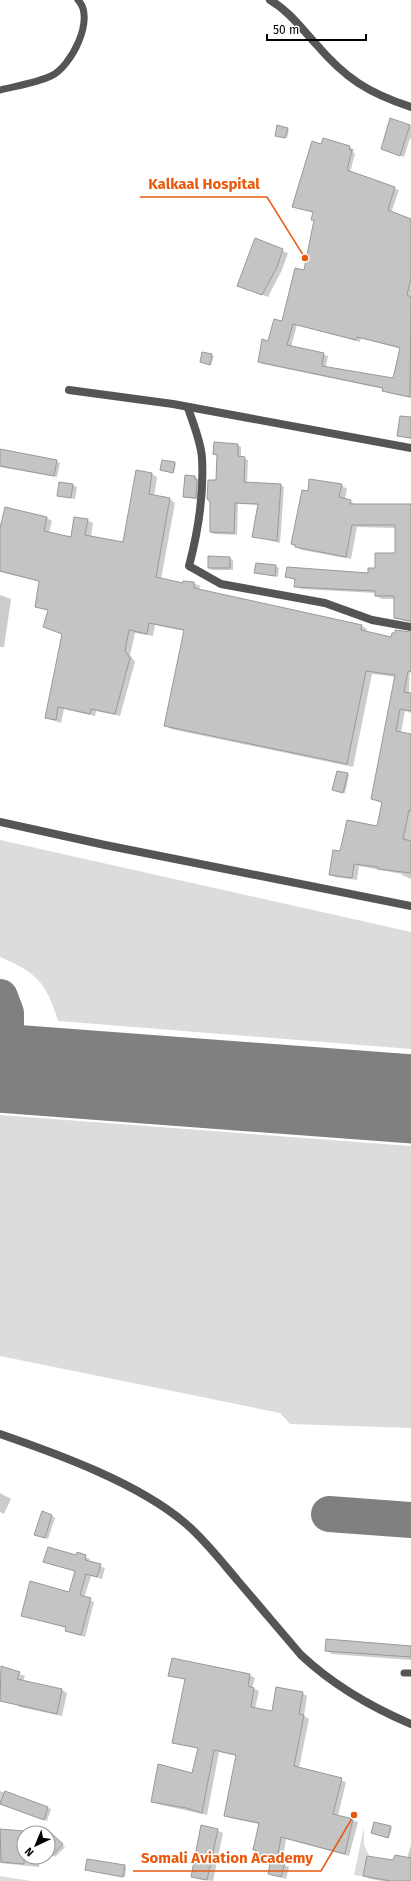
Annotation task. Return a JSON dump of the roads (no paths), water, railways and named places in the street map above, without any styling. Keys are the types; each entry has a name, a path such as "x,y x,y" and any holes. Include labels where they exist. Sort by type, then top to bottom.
{"street":[{"path":"270,0 280,6 338,68 364,88 411,107"},
{"path":"69,390 188,408 411,448"},
{"path":"188,408 202,457 201,498 195,544 189,566 221,584 325,603 372,620 411,627"},
{"path":"0,822 105,845 411,906"},
{"path":"0,1434 84,1466 135,1490 163,1507 184,1522 204,1540 301,1655 316,1669 362,1700 411,1724"}],"lane":[{"path":"0,90 52,76 74,54 86,20 83,4 78,0"}],"place":[{"name":"Kalkaal Hospital","path":"305,258"},
{"name":"Somali Aviation Academy","path":"354,1815"}]}
